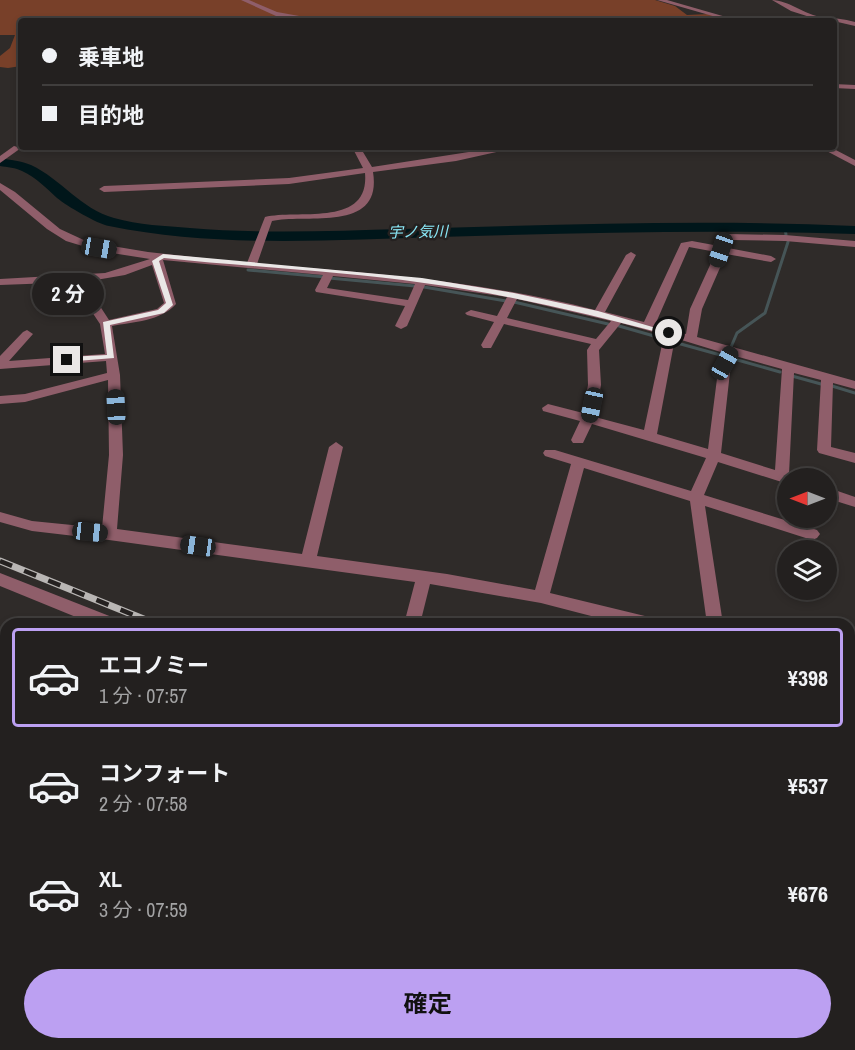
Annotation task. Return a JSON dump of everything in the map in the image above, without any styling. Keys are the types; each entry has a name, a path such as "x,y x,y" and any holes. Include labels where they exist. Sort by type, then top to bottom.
{"street":[{"path":"244,0 276,14 303,18"},
{"path":"660,0 726,18"},
{"path":"775,0 792,10 819,18"},
{"path":"837,20 855,24"},
{"path":"837,86 855,87"},
{"path":"3,156 17,148"},
{"path":"251,265 268,219 277,216 330,216 346,212 361,203 366,197 370,171 358,150"},
{"path":"104,189 288,181 370,171 497,150"},
{"path":"829,150 855,163"},
{"path":"0,186 17,196 45,223 78,243 159,258 422,280 514,295 618,319 855,385"},
{"path":"691,339 696,309 728,237 785,238 855,244"},
{"path":"648,327 685,245 692,244 771,259"},
{"path":"598,314 631,255"},
{"path":"0,282 120,273 144,266 159,258"},
{"path":"106,324 161,312 170,304 159,258"},
{"path":"331,271 320,290 411,304"},
{"path":"84,277 90,300 106,324 114,375 116,455 109,534"},
{"path":"401,326 422,280"},
{"path":"487,345 514,295"},
{"path":"471,314 600,343"},
{"path":"578,440 589,419 596,392 593,350 618,319"},
{"path":"650,436 669,333"},
{"path":"0,364 27,334"},
{"path":"714,618 696,496 714,455 725,363 732,350"},
{"path":"0,364 111,357"},
{"path":"785,468 788,366"},
{"path":"0,400 25,398 114,375"},
{"path":"827,378 824,450 855,458"},
{"path":"548,408 650,436 777,475"},
{"path":"308,562 336,447"},
{"path":"550,453 696,496 813,534"},
{"path":"541,597 579,462"},
{"path":"837,496 855,502"},
{"path":"0,517 32,526 109,534 424,577 541,597 604,618"},
{"path":"414,618 424,577"},
{"path":"0,579 96,618"}],"shaded area":[{"path":"0,0 655,0 675,6 687,15 709,14 722,18 18,18 18,66 8,68 0,67 0,56 10,48 15,35 0,35"}],"waterway":[{"name":"宇ノ気川","path":"0,162 25,167 51,183 63,196 109,222 170,231 232,236 327,236 631,227 760,226 855,230"},
{"name":"宇ノ気川","path":"785,227 786,235"},
{"path":"731,347 737,333 765,313 788,242"},
{"path":"248,270 325,277"},
{"path":"329,278 415,286"},
{"path":"424,287 506,301"},
{"path":"514,302 608,324"},
{"path":"619,326 661,338"},
{"path":"670,341 724,356"},
{"path":"734,359 780,372"},
{"path":"792,376 821,384"},
{"path":"832,386 855,393"}],"railway":[{"path":"0,561 141,618"}],"route":[{"path":"67,360 111,357 106,324 161,312 170,304 156,261 163,256 422,280 514,295 669,333"}]}
